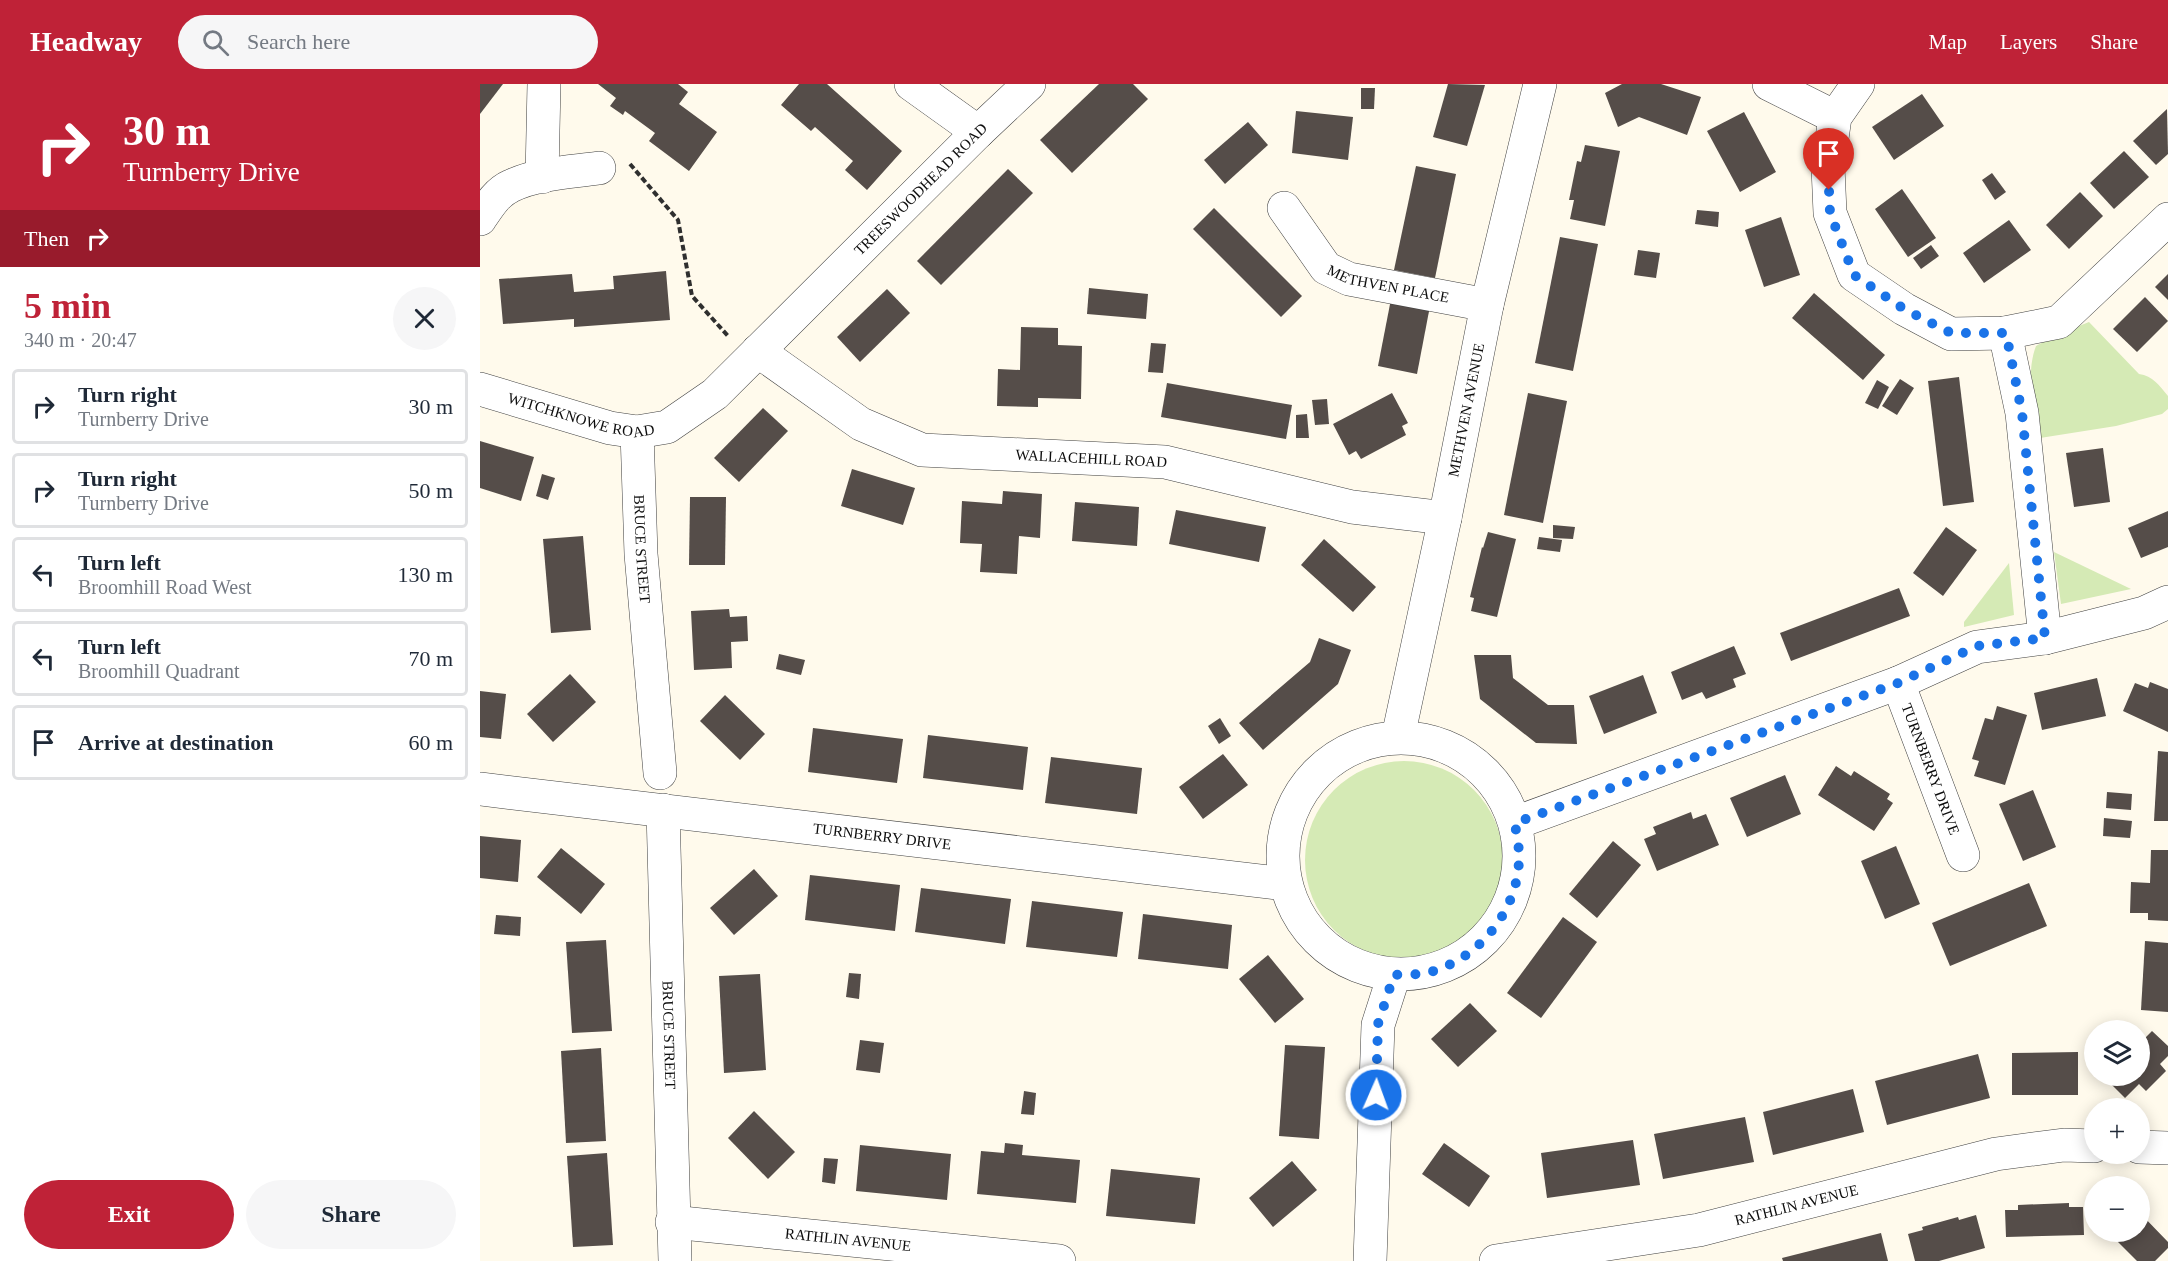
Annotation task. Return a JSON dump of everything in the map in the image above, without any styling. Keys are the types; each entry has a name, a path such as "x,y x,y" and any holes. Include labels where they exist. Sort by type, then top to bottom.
{"street":[{"path":"542,177 544,84"},
{"path":"911,84 978,132"},
{"name":"TREESWOODHEAD ROAD","path":"814,296 1029,84"},
{"name":"METHVEN AVENUE","path":"1398,736 1445,518 1486,305 1540,84"},
{"path":"1769,84 1835,117"},
{"path":"1858,84 1835,117 1828,167 1830,213 1854,275 1904,309 1951,333 2006,333 2059,322 2168,219"},
{"path":"480,219 490,203 510,186 542,177 599,168"},
{"name":"METHVEN PLACE","path":"1284,208 1326,268 1349,279 1486,305"},
{"name":"WITCHKNOWE ROAD","path":"480,389 610,428 637,432 667,427 715,394 814,296"},
{"path":"2006,333 2022,413 2045,638"},
{"name":"WALLACEHILL ROAD","path":"754,355 861,424 922,450 1165,462 1352,507 1445,518"},
{"name":"BRUCE STREET","path":"637,432 641,554 660,773"},
{"name":"TURNBERRY DRIVE","path":"1515,823 1898,683 1977,646 2045,638 2144,613 2168,602"},
{"name":"TURNBERRY DRIVE","path":"1898,683 1963,855"},
{"path":"1398,736 1437,742 1471,760 1498,788 1515,823 1520,855 1515,887 1503,917 1483,942 1456,961 1426,973 1394,975 1357,967 1324,947 1299,918 1285,884 1282,848 1289,814 1306,783 1332,759 1363,742 1398,736"},
{"name":"TURNBERRY DRIVE","path":"480,789 1285,884"},
{"name":"BRUCE STREET","path":"663,810 672,1222 675,1261"},
{"path":"1370,1261 1378,1024 1394,975"},
{"name":"RATHLIN AVENUE","path":"1496,1261 1699,1230 1996,1154 2064,1145 2084,1146"},
{"path":"2150,1147 2168,1148"},
{"name":"RATHLIN AVENUE","path":"672,1222 1059,1261"}],"path":[{"path":"599,168 606,148 625,158 678,220 692,296 754,355"}],"green space":[{"path":"2089,322 2139,374 2152,379 2159,385 2168,396 2168,409 2162,414 2116,426 2040,438 2031,380 2036,346"},
{"path":"2054,552 2131,589 2061,604"},
{"path":"2009,563 2014,615 1964,627 1964,622"},
{"path":"1394,761 1414,761 1451,772 1481,797 1496,822 1502,841 1502,879 1492,907 1467,937 1451,948 1433,955 1414,959 1394,959 1357,948 1327,923 1316,907 1309,889 1305,870 1305,850 1316,813 1341,783 1357,772 1375,765"}],"building":[{"path":"480,84 503,84 480,114"},
{"path":"598,84 678,84 688,92 679,104 717,132 689,171 649,141 655,133 625,111 623,115 610,106 616,98"},
{"path":"799,84 827,84 902,151 867,190 845,170 853,161 815,127 811,131 781,105"},
{"path":"1099,84 1133,84 1148,99 1072,173 1040,140"},
{"path":"1448,84 1485,85 1467,146 1433,137"},
{"path":"1622,84 1661,84 1701,97 1687,135 1639,117 1618,127 1605,93"},
{"path":"1361,88 1375,88 1374,109 1361,109"},
{"path":"1922,94 1944,126 1894,160 1872,127"},
{"path":"2167,109 2168,154 2156,165 2133,141"},
{"path":"1296,111 1353,117 1348,160 1292,153"},
{"path":"1744,112 1776,172 1740,192 1707,131"},
{"path":"1248,122 1268,145 1225,184 1204,160"},
{"path":"1585,145 1620,151 1605,226 1570,219 1574,200 1569,200 1577,161 1581,162"},
{"path":"2124,151 2149,177 2114,209 2090,183"},
{"path":"1416,166 1456,174 1435,278 1394,270"},
{"path":"1008,169 1033,193 941,285 917,261"},
{"path":"1992,173 2006,192 1995,200 1982,180"},
{"path":"1902,189 1936,238 1908,257 1875,209"},
{"path":"2080,192 2103,216 2069,249 2046,225"},
{"path":"1214,208 1302,296 1281,317 1193,229"},
{"path":"1697,210 1719,212 1718,227 1695,224"},
{"path":"1781,217 1800,275 1764,287 1745,230"},
{"path":"2009,220 2031,250 1984,283 1963,253"},
{"path":"1560,237 1598,244 1573,371 1535,363"},
{"path":"1931,245 1939,256 1921,269 1913,258"},
{"path":"1638,250 1660,253 1656,278 1634,275"},
{"path":"666,271 670,320 574,327 574,319 503,324 499,279 572,274 574,292 614,289 613,276"},
{"path":"2168,274 2168,300 2155,287"},
{"path":"1089,288 1148,294 1146,319 1087,314"},
{"path":"887,289 910,313 860,362 837,337"},
{"path":"1814,293 1885,355 1863,380 1792,318"},
{"path":"2145,297 2168,321 2137,352 2113,329"},
{"path":"1391,299 1430,306 1417,374 1378,366"},
{"path":"1021,327 1058,328 1058,345 1082,346 1081,399 1038,398 1038,407 997,406 998,369 1020,370"},
{"path":"1151,343 1166,344 1163,373 1148,372"},
{"path":"1959,377 1974,502 1943,506 1928,381"},
{"path":"1900,379 1914,388 1897,415 1882,406"},
{"path":"1877,380 1889,387 1878,409 1865,403"},
{"path":"1167,383 1292,405 1286,439 1161,417"},
{"path":"1392,393 1408,423 1402,426 1406,435 1361,459 1356,451 1349,455 1333,424"},
{"path":"1528,393 1567,401 1543,523 1504,515"},
{"path":"1327,399 1329,424 1315,425 1312,400"},
{"path":"763,408 788,431 739,482 714,458"},
{"path":"1307,414 1309,438 1296,438 1296,415"},
{"path":"480,441 534,457 521,501 480,488"},
{"path":"2103,448 2110,502 2074,507 2066,453"},
{"path":"852,469 915,488 903,525 841,506"},
{"path":"542,474 555,478 548,500 536,496"},
{"path":"1003,491 1042,494 1040,538 1019,536 1017,574 980,572 982,544 960,543 962,501 1002,504"},
{"path":"690,497 726,497 725,565 689,565"},
{"path":"1075,502 1139,507 1137,546 1072,541"},
{"path":"1176,510 1266,527 1259,562 1169,544"},
{"path":"2168,511 2168,547 2141,558 2128,528"},
{"path":"1553,525 1575,527 1573,539 1553,538"},
{"path":"1946,527 1977,550 1943,596 1913,573"},
{"path":"1488,532 1516,539 1497,617 1471,611 1474,598 1470,597"},
{"path":"583,536 591,630 551,633 543,539"},
{"path":"1539,537 1562,540 1560,552 1537,549"},
{"path":"1324,539 1376,587 1353,612 1301,565"},
{"path":"1899,588 1910,616 1791,661 1780,633"},
{"path":"729,609 730,617 747,616 748,641 731,642 732,668 694,670 691,611"},
{"path":"1319,638 1351,650 1338,684 1263,750 1239,723 1310,662"},
{"path":"1734,646 1746,674 1733,679 1736,687 1706,699 1702,692 1682,700 1671,672"},
{"path":"779,654 805,660 801,675 776,669"},
{"path":"1474,655 1511,655 1513,678 1548,705 1574,705 1577,744 1536,743 1480,699"},
{"path":"570,674 596,702 553,742 527,714"},
{"path":"1643,675 1657,713 1604,734 1589,696"},
{"path":"2097,678 2106,716 2042,730 2034,693"},
{"path":"2150,682 2168,689 2168,732 2123,711 2135,683 2148,688"},
{"path":"480,691 506,694 501,739 480,737"},
{"path":"725,695 765,734 740,760 700,721"},
{"path":"1997,706 2027,715 2005,785 1974,776 1979,761 1972,759 1985,718 1993,720"},
{"path":"1220,718 1231,736 1219,744 1208,726"},
{"path":"813,728 903,739 897,783 808,772"},
{"path":"928,735 1028,747 1023,790 923,778"},
{"path":"2158,751 2168,752 2168,821 2154,821"},
{"path":"1223,754 1248,785 1203,819 1179,787"},
{"path":"1051,757 1142,768 1137,814 1045,803"},
{"path":"1836,766 1851,776 1854,771 1890,794 1887,799 1893,803 1874,831 1818,795"},
{"path":"1785,775 1801,814 1747,837 1730,798"},
{"path":"2033,790 2056,847 2023,861 1999,804"},
{"path":"2107,792 2132,794 2131,810 2106,808"},
{"path":"1691,812 1693,819 1706,814 1719,845 1657,871 1644,839 1656,834 1653,827"},
{"path":"2104,818 2132,821 2130,838 2103,836"},
{"path":"480,836 521,840 518,882 480,878"},
{"path":"1613,841 1641,865 1597,918 1569,894"},
{"path":"1896,846 1920,904 1885,919 1861,861"},
{"path":"561,848 605,884 581,914 537,877"},
{"path":"2151,850 2168,850 2168,921 2148,920 2148,913 2130,913 2131,882 2150,883"},
{"path":"754,869 778,896 734,935 710,908"},
{"path":"810,875 900,885 895,931 805,920"},
{"path":"2029,883 2047,926 1950,966 1932,923"},
{"path":"921,888 1011,899 1005,944 915,932"},
{"path":"1032,901 1123,912 1117,957 1026,947"},
{"path":"1143,914 1232,925 1228,969 1138,959"},
{"path":"496,915 521,917 520,936 494,934"},
{"path":"1563,917 1597,942 1541,1018 1507,993"},
{"path":"606,940 612,1031 572,1033 566,942"},
{"path":"2145,941 2168,943 2168,1012 2141,1010"},
{"path":"1268,955 1304,999 1275,1023 1239,979"},
{"path":"849,973 861,974 859,999 846,997"},
{"path":"760,974 766,1070 724,1073 719,976"},
{"path":"1470,1003 1497,1031 1458,1067 1431,1039"},
{"path":"2152,1031 2168,1046 2168,1056 2160,1064 2166,1071 2146,1091 2141,1086 2150,1086 2150,1033"},
{"path":"860,1040 884,1043 880,1073 856,1070"},
{"path":"1285,1045 1325,1047 1319,1139 1279,1136"},
{"path":"601,1048 606,1141 566,1143 561,1051"},
{"path":"2078,1052 2078,1095 2012,1095 2012,1053"},
{"path":"1978,1054 1990,1098 1887,1125 1875,1081"},
{"path":"2113,1086 2137,1086 2125,1098"},
{"path":"1853,1089 1864,1132 1773,1155 1763,1112"},
{"path":"1024,1091 1036,1093 1034,1115 1021,1114"},
{"path":"754,1111 795,1152 768,1179 728,1138"},
{"path":"1745,1117 1754,1162 1663,1179 1654,1134"},
{"path":"1633,1140 1640,1185 1547,1198 1541,1153"},
{"path":"1005,1143 1023,1145 1022,1155 1080,1160 1076,1203 977,1194 981,1151 1004,1153"},
{"path":"1444,1143 1490,1176 1469,1207 1422,1174"},
{"path":"860,1145 951,1154 947,1200 856,1191"},
{"path":"607,1153 613,1245 573,1247 567,1156"},
{"path":"824,1158 838,1159 835,1184 822,1182"},
{"path":"1292,1161 1317,1190 1273,1227 1249,1198"},
{"path":"1111,1169 1200,1178 1195,1224 1106,1216"},
{"path":"2069,1203 2069,1207 2083,1207 2084,1235 2006,1237 2005,1210 2018,1210 2018,1205"},
{"path":"1976,1215 1985,1248 1939,1261 1915,1261 1908,1234 1923,1230 1922,1227 1958,1217 1959,1220"},
{"path":"2150,1223 2168,1242 2168,1248 2155,1261 2137,1261 2118,1242 2150,1242"},
{"path":"1881,1233 1888,1261 1783,1261 1782,1258"}],"route":[{"path":"1376,1095 1378,1024 1394,975 1426,973 1456,961 1483,942 1503,917 1515,887 1520,855 1515,823 1898,683 1977,646 2045,638 2022,413 2006,333 1951,333 1904,309 1854,275 1830,213 1829,190"}]}
